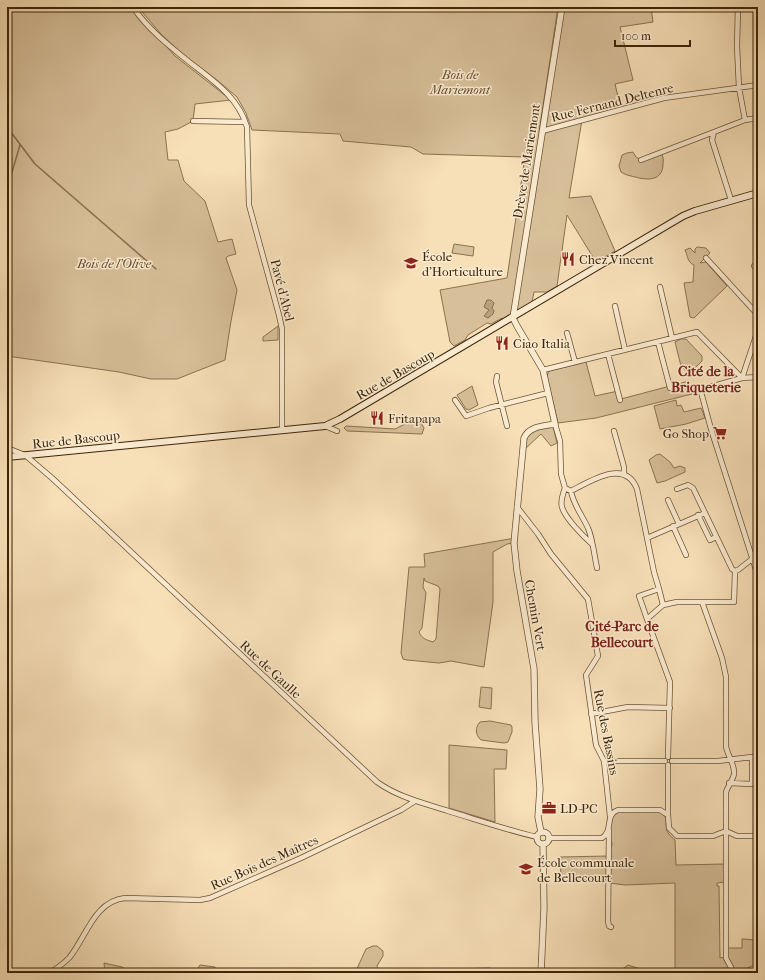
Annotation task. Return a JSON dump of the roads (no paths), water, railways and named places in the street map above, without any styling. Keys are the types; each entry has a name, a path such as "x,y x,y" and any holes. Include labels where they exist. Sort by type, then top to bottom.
{"main road":[{"name":"Rue de Bascoup","path":"7,457 325,426 340,419 513,318 683,216 758,192"}],"street":[{"path":"133,7 166,43 219,85 233,100 246,122 192,121"},
{"name":"Drève de Mariemont","path":"513,318 562,7"},
{"path":"738,7 739,88 745,120"},
{"name":"Rue Fernand Deltenre","path":"542,131 664,98 758,85"},
{"path":"641,160 745,120 758,118"},
{"name":"Pavé d'Abel","path":"246,122 249,206 282,329 282,430"},
{"path":"714,132 712,140 731,200"},
{"path":"706,258 758,315"},
{"path":"660,287 672,338"},
{"path":"615,306 625,350"},
{"path":"513,318 516,326 543,370 560,442 561,474 565,488 561,500 562,508 583,536 592,544"},
{"path":"742,378 758,330"},
{"path":"543,370 697,332 742,378"},
{"path":"567,333 575,362"},
{"path":"658,342 670,388"},
{"path":"608,354 620,400"},
{"path":"497,376 496,382 507,426"},
{"path":"758,377 742,378 703,389 701,392 711,429 758,576"},
{"path":"455,400 466,416 489,408 548,393"},
{"name":"Chemin Vert","path":"539,835 538,817 540,789 535,722 534,669 516,563 515,538 523,440 525,435 532,429 555,424"},
{"path":"325,426 337,430"},
{"path":"614,431 624,467 624,473"},
{"name":"Rue de Gaulle","path":"7,448 25,455 63,488 365,772 387,790 416,801 502,828 539,835"},
{"path":"571,491 611,473 624,473 632,479 637,489 654,572 663,604"},
{"path":"677,489 686,485 691,486 731,568 735,571"},
{"path":"565,488 571,491"},
{"path":"571,491 572,499 588,528 596,568"},
{"path":"668,500 679,524"},
{"name":"Rue des Bassins","path":"517,507 588,599 598,656 586,675 596,745 604,761 610,816"},
{"path":"647,538 704,513"},
{"path":"698,515 710,540 716,537"},
{"path":"673,526 686,555"},
{"path":"735,571 752,559"},
{"path":"647,619 663,604 677,602 734,602 735,571"},
{"path":"659,589 639,596 670,682 668,761 669,828 677,836 714,836 726,830"},
{"path":"702,602 722,658 726,677 726,746 734,768 734,775 726,792 726,958 734,973"},
{"path":"591,714 628,707 670,708"},
{"path":"604,761 718,761 752,757 752,784 729,783"},
{"name":"Rue Bois des Maîtres","path":"49,973 68,959 91,922 108,903 124,898 200,900 210,898 301,858 401,810 416,801"},
{"path":"611,927 609,926 608,921 609,829 610,816 612,812 618,810 660,810 668,815"},
{"path":"549,838 599,838 606,835 609,829"},
{"path":"726,830 737,836 758,836"},
{"path":"543,844 538,842 539,835 544,832 549,838"},
{"path":"543,844 546,843 549,838"},
{"path":"541,973 544,908 543,844"},
{"path":"744,973 758,966"}],"waterway":[{"path":"7,127 35,164 156,269"},
{"path":"7,189 20,145"}],"place":[{"name":"Chez Vincent","path":"568,259"},
{"name":"École d'Horticulture","path":"411,263"},
{"name":"Ciao Italia","path":"502,343"},
{"name":"Fritapapa","path":"377,418"},
{"name":"Go Shop","path":"720,433"},
{"name":"LD-PC","path":"549,808"},
{"name":"École communale de Bellecourt","path":"526,869"}],"district":[{"name":"Cité de la Briqueterie","path":"706,380"},
{"name":"Cité-Parc de Bellecourt","path":"622,634"}],"park label":[{"name":"Bois de Mariemont","path":"460,82"},
{"name":"Bois de l'Olive","path":"114,263"}]}
